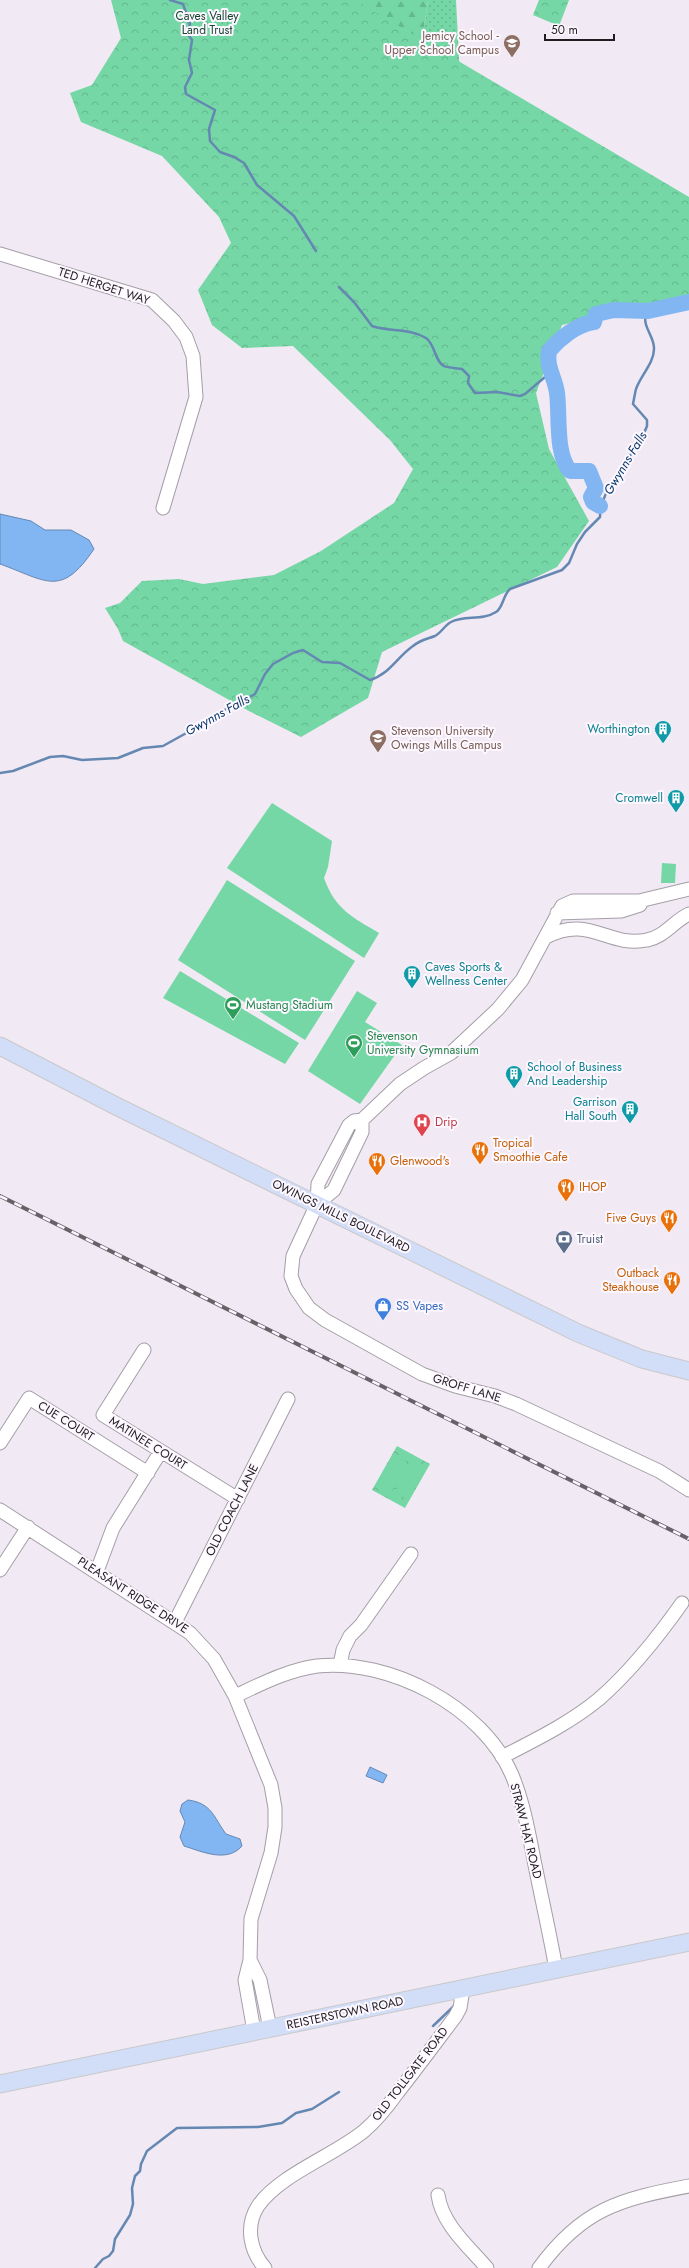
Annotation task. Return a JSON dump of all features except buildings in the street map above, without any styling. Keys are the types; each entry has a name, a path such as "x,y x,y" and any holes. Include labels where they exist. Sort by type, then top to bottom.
{"main road":[{"name":"OWINGS MILLS BOULEVARD","path":"0,1046 118,1108 317,1204 590,1339 642,1359 689,1371"},
{"name":"REISTERSTOWN ROAD","path":"0,2084 689,1942"}],"street":[{"name":"TED HERGET WAY","path":"0,254 152,300 174,321 186,337 193,356 196,397 163,508"},
{"path":"317,1204 318,1184 349,1125 354,1121 362,1120 400,1084 424,1068 451,1053 498,1009 522,980 562,906 571,901 627,902 654,898 689,889"},
{"path":"546,937 558,931 582,928 618,939 629,941 647,940 655,938 689,914"},
{"path":"317,1204 334,1190 362,1132 362,1120"},
{"path":"338,1144 353,1152"},
{"name":"GROFF LANE","path":"317,1204 293,1256 291,1269 296,1289 314,1312 422,1374 454,1386 495,1396 516,1404 659,1471 689,1490"},
{"name":"MATINEE COURT","path":"144,1350 103,1415 238,1499"},
{"name":"CUE COURT","path":"0,1443 29,1398 148,1473"},
{"name":"OLD COACH LANE","path":"175,1622 288,1399"},
{"path":"97,1571 112,1528 161,1451"},
{"name":"PLEASANT RIDGE DRIVE","path":"0,1510 175,1622 203,1645 214,1659 235,1696 271,1785 275,1808 275,1827 271,1853 251,1919 250,1960 245,1980 262,2029"},
{"path":"0,1570 28,1527"},
{"path":"340,1665 343,1650 350,1636 361,1625 411,1554"},
{"path":"502,1757 547,1734 598,1700 636,1662 682,1603"},
{"name":"STRAW HAT ROAD","path":"235,1696 297,1671 340,1665 362,1667 396,1676 440,1698 475,1724 502,1757 516,1787 528,1827 556,1969"},
{"name":"OLD TOLLGATE ROAD","path":"265,2268 254,2249 251,2237 253,2216 259,2205 296,2174 354,2139 379,2116 455,2017 460,2008 463,1989"},
{"path":"539,2268 563,2238 595,2214 628,2200 689,2186"},
{"path":"438,2195 440,2209 447,2221 487,2268"}],"green space":[{"name":"Caves Valley Land Trust","path":"111,0 355,0 689,197 689,297 683,297 562,325 536,393 549,449 589,521 557,567 382,652 368,698 301,737 249,711 123,641 118,629 105,608 120,603 142,581 179,579 203,584 274,575 321,551 394,503 413,469 390,440 293,346 242,348 212,325 198,290 231,243 219,217 162,156 81,122 70,93 92,85 121,38"},
{"path":"331,0 428,0 420,56"},
{"path":"428,0 456,0 461,98 420,56"},
{"path":"539,0 569,0 559,26 533,15"},
{"path":"272,803 332,841 328,867 324,878 328,889 339,905 353,917 379,933 364,958 227,868"},
{"path":"662,863 676,864 675,883 661,883"},
{"path":"227,880 355,961 305,1040 178,960"},
{"name":"Mustang Stadium","path":"180,971 299,1043 285,1064 163,998"},
{"name":"Stevenson University Gymnasium","path":"357,991 377,1003 365,1022 402,1045 360,1104 308,1071"},
{"path":"397,1446 430,1464 405,1508 372,1490"},
{"path":"394,1454 407,1462 392,1491 378,1484"},
{"path":"410,1463 424,1471 408,1500 395,1492"}],"water":[{"path":"0,514 31,521 45,530 71,530 89,540 94,549 72,574 62,580 42,580 30,576 0,564"},
{"path":"370,1767 387,1775 383,1783 366,1776"},
{"path":"188,1800 202,1804 212,1812 226,1834 240,1839 242,1846 229,1854 214,1855 184,1846 180,1837 185,1822 180,1811 182,1804"}],"waterway":[{"path":"170,0 183,4 190,24 187,33 192,40 189,60 192,73 185,87 186,94 215,110 209,129 210,141 220,152 234,157 244,163 257,185 294,216 316,251"},
{"path":"339,287 354,302 372,326 406,331 426,338 431,344 441,364 448,367 462,369 469,376 468,383 475,393 497,392 520,396 525,394 545,377 555,381"},
{"name":"Gwynns Falls","path":"600,506 593,502 591,497 596,488 589,471 570,471 565,464 562,455 559,434 557,393 550,368 548,357 549,351 575,329 594,322 596,314 614,310 648,311 689,302"},
{"name":"Gwynns Falls","path":"0,773 13,771 50,757 63,756 82,760 118,758 143,748 163,746 199,726 213,716 255,694 265,674 273,664 293,653 303,650 322,662 340,663 370,680 388,670 407,650 421,641 437,635 451,622 491,615 502,605 510,589 562,570 569,563 577,544 585,532 600,517 602,505 612,482 642,437 647,426 647,420 633,404 636,389 650,364 654,349 654,344 645,321 648,311"},
{"path":"433,2026 454,2006"},
{"path":"95,2268 113,2251 115,2239 130,2215 133,2204 132,2188 135,2176 140,2171 141,2164 147,2151 177,2128 258,2127 282,2123 296,2113 312,2109 339,2092"}],"railway":[{"path":"0,1196 689,1539"}],"place":[{"name":"Jemicy School - Upper School Campus","path":"512,58"},
{"name":"Worthington","path":"663,744"},
{"name":"Stevenson University Owings Mills Campus","path":"378,753"},
{"name":"Cromwell","path":"676,813"},
{"name":"Caves Sports & Wellness Center","path":"412,989"},
{"name":"Mustang Stadium","path":"233,1020"},
{"name":"Stevenson University Gymnasium","path":"354,1058"},
{"name":"School of Business And Leadership","path":"514,1089"},
{"name":"Garrison Hall South","path":"630,1124"},
{"name":"Drip","path":"422,1137"},
{"name":"Tropical Smoothie Cafe","path":"480,1165"},
{"name":"Glenwood's","path":"377,1176"},
{"name":"IHOP","path":"566,1202"},
{"name":"Five Guys","path":"669,1233"},
{"name":"Truist","path":"564,1254"},
{"name":"Outback Steakhouse","path":"672,1295"},
{"name":"SS Vapes","path":"383,1321"}]}
